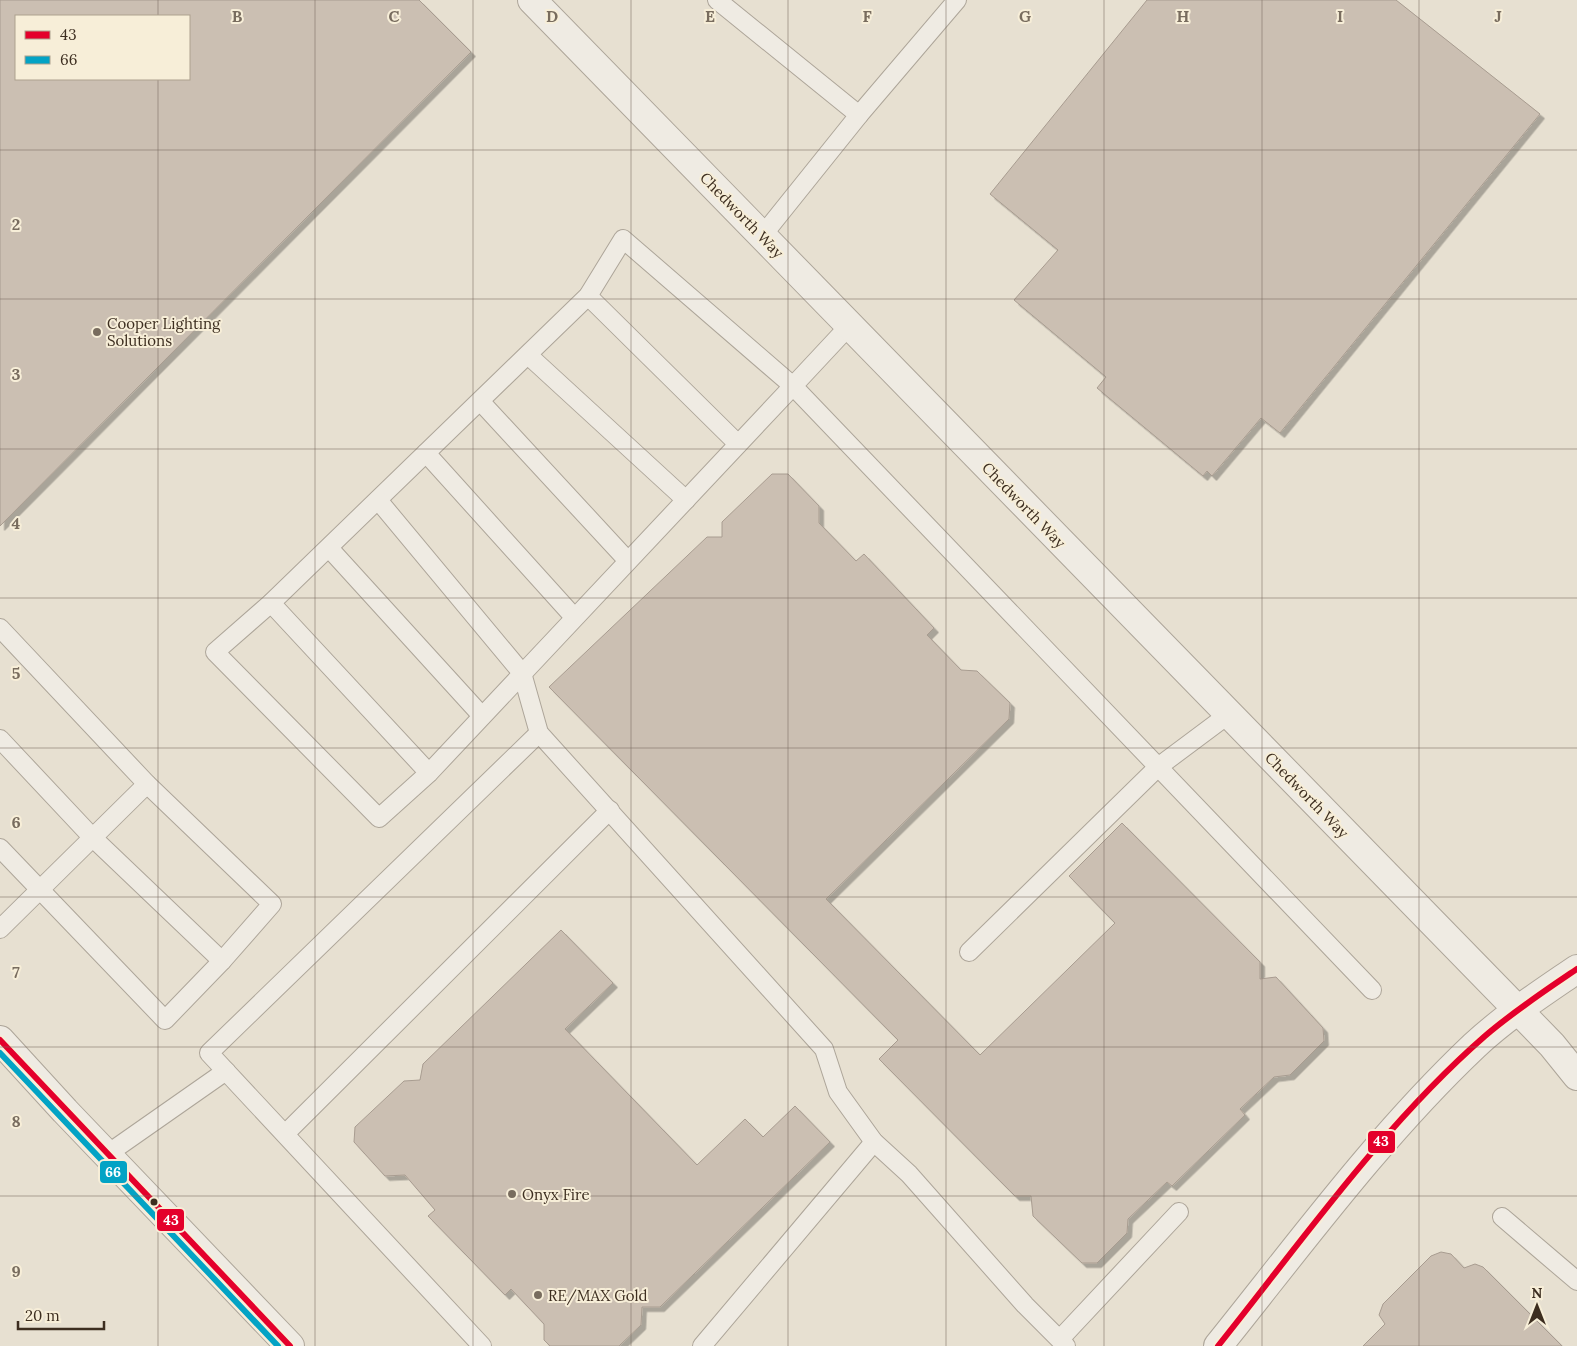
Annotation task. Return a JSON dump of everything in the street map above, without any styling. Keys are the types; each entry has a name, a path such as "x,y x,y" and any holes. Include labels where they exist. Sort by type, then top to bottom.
{"street":[{"name":"Chedworth Way","path":"532,0 1552,1045 1577,1076"},
{"path":"1218,1346 1386,1138 1474,1046 1518,1010 1577,969"},
{"path":"0,1040 106,1155 290,1346"}],"lane":[{"path":"717,0 859,115"},
{"path":"762,236 859,115 957,0"},
{"path":"849,326 793,386 738,444 686,500 574,617 482,716 428,772 378,818 215,652 271,603 588,296 623,239 793,386 1372,990"},
{"path":"588,296 738,444"},
{"path":"528,355 686,500"},
{"path":"480,401 628,561"},
{"path":"426,453 574,617"},
{"path":"378,500 522,673 539,733 824,1049 838,1092 874,1142 909,1174 1025,1305 1063,1342 1179,1212"},
{"path":"328,548 482,716"},
{"path":"271,603 428,772"},
{"path":"0,628 146,784 272,904 222,961 165,1020 0,848"},
{"path":"969,952 1158,767 1229,714"},
{"path":"482,1346 209,1053 539,733"},
{"path":"0,739 92,837 222,961"},
{"path":"0,929 146,784"},
{"path":"285,1134 610,810"},
{"path":"106,1155 226,1071"},
{"path":"702,1346 874,1142"},
{"path":"1502,1216 1577,1281"}],"building":[{"name":"Cooper Lighting Solutions","path":"0,0 419,0 471,52 0,526"},
{"path":"1147,0 1396,0 1540,114 1280,433 1261,418 1212,476 1207,471 1203,476 1097,388 1106,377 1014,300 1058,250 990,194"},
{"path":"772,474 788,474 819,506 819,523 856,561 864,554 934,628 927,635 961,670 977,671 1010,703 1009,719 826,899 980,1055 1115,923 1069,876 1122,823 1260,962 1260,979 1276,977 1323,1028 1324,1041 1290,1075 1274,1077 1240,1109 1245,1115 1172,1186 1167,1182 1128,1219 1127,1233 1097,1263 1082,1263 1033,1216 1031,1196 1015,1196 879,1059 898,1040 549,687 707,537 722,537 722,522"},
{"path":"561,930 613,983 565,1029 697,1165 745,1119 763,1137 795,1106 830,1142 660,1307 642,1307 641,1325 619,1346 550,1346 544,1340 544,1324 511,1289 505,1295 428,1216 435,1210 405,1175 385,1176 354,1142 355,1127 404,1081 420,1080 423,1064"},
{"path":"1441,1252 1451,1254 1464,1268 1475,1264 1483,1267 1562,1346 1363,1346 1385,1324 1379,1315 1383,1304 1431,1256"}],"transit line":[{"name":"43","path":"1218,1346 1345,1185 1412,1107 1485,1036 1519,1009 1577,969"},
{"name":"43","path":"0,1040 290,1346"},
{"name":"66","path":"0,1053 278,1346"}],"place":[{"name":"Cooper Lighting Solutions","path":"97,332"},
{"name":"Onyx Fire","path":"512,1194"},
{"name":"RE/MAX Gold","path":"538,1295"}]}
